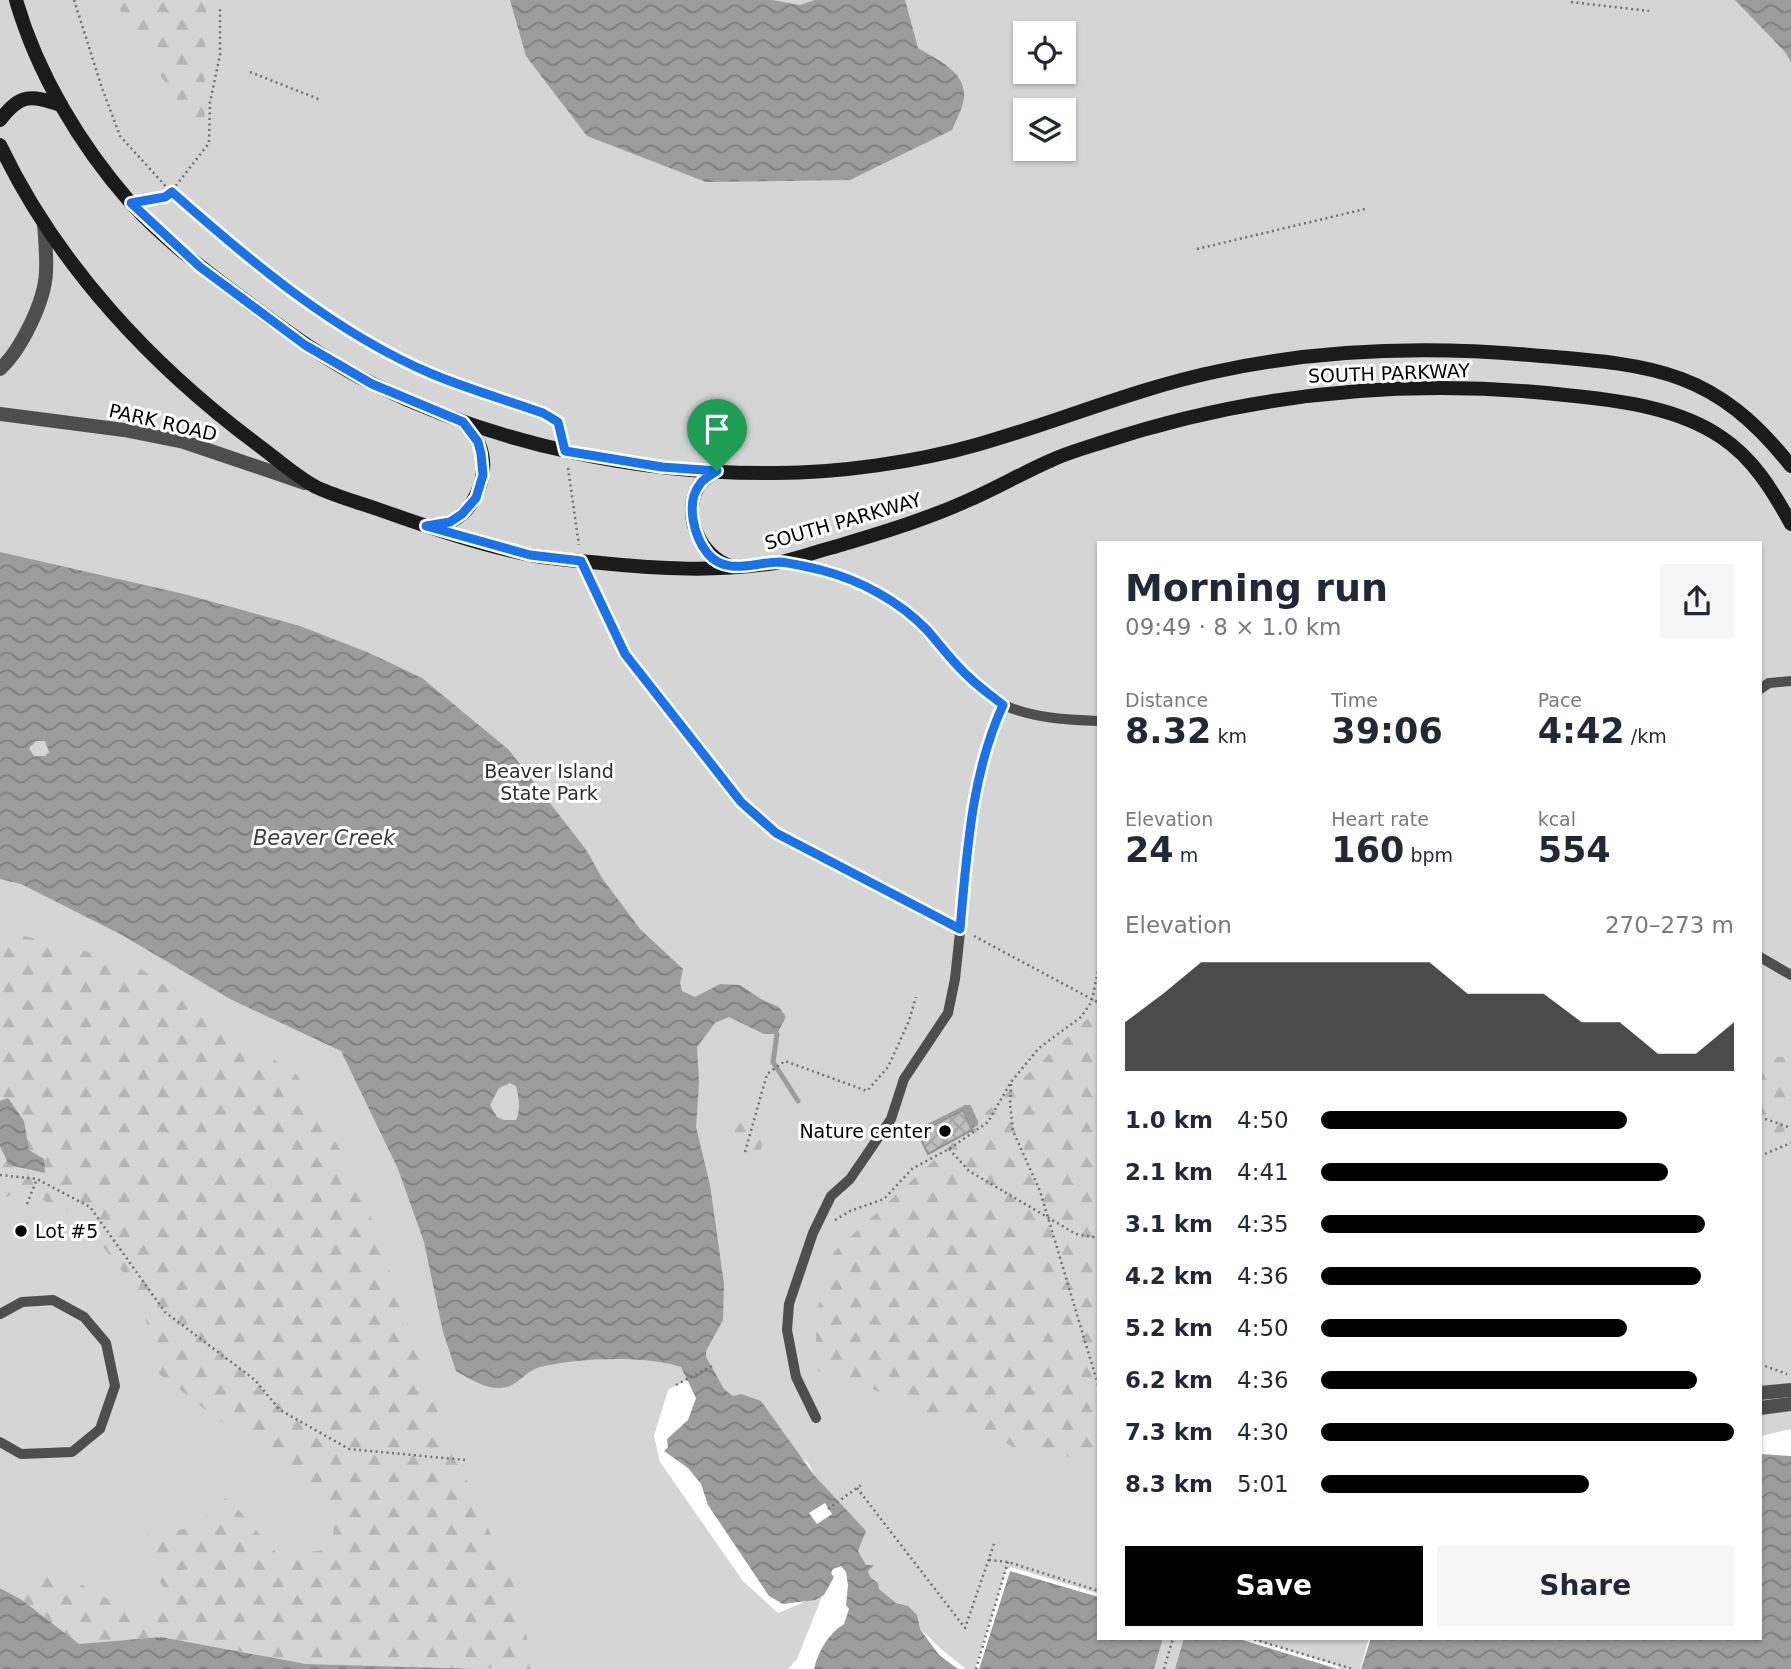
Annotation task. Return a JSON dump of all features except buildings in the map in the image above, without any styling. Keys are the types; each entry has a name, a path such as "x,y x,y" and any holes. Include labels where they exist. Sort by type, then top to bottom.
{"street":[{"name":"SOUTH PARKWAY","path":"16,0 45,74 81,138 131,203 200,267 305,345 372,384 463,422 565,451 662,467 717,471 787,473 886,463 971,447 1128,396 1221,370 1309,356 1404,350 1563,357 1663,372 1707,389 1735,408 1766,435 1791,466"},
{"path":"0,120 12,105 32,97 61,105"},
{"name":"SOUTH PARKWAY","path":"0,145 44,223 85,279 158,361 210,409 313,486 426,526 530,555 658,569 735,568 779,562 915,523 972,499 1053,459 1164,424 1315,393 1377,390 1511,388 1653,408 1719,435 1740,452 1764,479 1791,524"},
{"path":"0,369 7,363 39,305 46,275 44,223"},
{"name":"PARK ROAD","path":"0,414 184,442 313,486"},
{"path":"426,526 450,522 462,514 476,498 483,475 481,454 478,442 463,422"},
{"path":"717,471 698,487 693,511 695,526 699,540 709,555 735,568"},
{"path":"1762,1393 1791,1390"},
{"path":"1762,1408 1791,1405"}],"lane":[{"path":"779,562 822,570 872,589 903,609 968,677 1003,705 1033,713 1097,721"},
{"path":"1762,688 1769,683 1791,681"},
{"path":"816,1418 796,1377 787,1330 789,1304 813,1233 831,1196 850,1179 891,1119 904,1079 948,1013 955,979 975,793 993,726 1003,705"},
{"path":"1762,958 1791,975"},
{"path":"0,1314 22,1302 54,1300 84,1317 106,1343 115,1386 100,1429 72,1452 22,1454 0,1442"}],"path":[{"path":"74,0 120,136 172,192 278,283 372,343 431,373 543,413 558,422 565,451 581,561 625,654 741,802 776,833 1097,1002"},
{"path":"1571,2 1649,10"},
{"path":"131,203 165,197 172,192 209,143 210,102 220,55 220,7"},
{"path":"250,72 321,100"},
{"path":"1197,250 1365,209"},
{"path":"813,1233 850,1210 884,1199 913,1167 949,1149 988,1122 1012,1082 1039,1048 1081,1017 1091,1001 1097,974"},
{"path":"746,1152 768,1074 785,1061 867,1091 888,1067 916,997"},
{"path":"1012,1082 1010,1104 1013,1131 1040,1191 1097,1381"},
{"path":"1762,1118 1791,1128"},
{"path":"1762,1155 1791,1143"},
{"path":"949,1149 969,1171 1076,1234 1097,1238"},
{"path":"0,1175 37,1179 90,1207 165,1312 255,1380 280,1410 349,1449 465,1460"},
{"path":"27,1204 37,1179"},
{"path":"1762,1365 1791,1376"},
{"path":"676,1385 712,1366"},
{"path":"828,1508 861,1485"},
{"path":"857,1488 965,1628 993,1544"},
{"path":"989,1560 1008,1562 1097,1590"},
{"path":"975,1669 1008,1562"},
{"path":"1164,1669 1172,1640"},
{"path":"1257,1640 1353,1669"}],"green space":[{"name":"Beaver Island State Park","path":"0,0 1791,0 1791,1429 1762,1436 1762,541 1097,541 1097,1640 1368,1640 1360,1669 966,1669 941,1649 858,1569 809,1464 698,1374 668,1390 654,1436 660,1462 743,1581 778,1613 823,1594 797,1659 788,1669 485,1669 306,1664 161,1637 79,1644 22,1600 0,1588"},
{"path":"117,0 210,0 206,5 204,136 126,28"},
{"path":"0,930 132,963 298,1076 360,1185 446,1434 516,1591 534,1669 306,1664 161,1637 79,1644 22,1600 38,1561 137,1615 166,1594 139,1536 196,1527 227,1497 279,1556 332,1549 335,1509 158,1373 140,1294 79,1216 22,1191 0,1199"},
{"path":"1094,1013 1097,1014 1097,1461 1016,1449 965,1417 933,1416 870,1388 818,1371 815,1317 834,1252"},
{"path":"1762,1057 1789,1057 1791,1060 1791,1129 1762,1140"},
{"path":"740,1119 755,1121 765,1134 761,1149 753,1154 737,1149 733,1134"}],"water":[{"path":"510,0 772,0 800,5 815,0 905,0 918,48 956,74 964,89 964,98 952,130 850,180 706,182 587,136 526,56"},
{"path":"1735,0 1791,0 1791,62 1785,52"},
{"name":"Beaver Creek","path":"0,552 184,594 300,626 367,652 422,678 509,750 587,851 602,878 640,929 683,969 680,983 682,991 695,997 720,984 740,985 779,1007 786,1017 777,1034 764,1034 729,1017 715,1023 697,1047 699,1083 696,1127 710,1185 724,1284 723,1320 706,1351 706,1357 724,1389 733,1396 741,1394 761,1401 814,1475 866,1531 858,1551 866,1565 874,1565 868,1571 870,1577 878,1583 879,1589 896,1603 908,1606 917,1615 920,1629 939,1655 958,1669 814,1669 821,1649 829,1637 844,1624 849,1609 846,1605 846,1572 841,1566 833,1569 831,1573 834,1577 824,1595 815,1600 783,1604 769,1596 708,1505 701,1484 688,1468 664,1451 668,1447 667,1439 688,1420 696,1398 681,1367 630,1359 573,1362 540,1367 501,1388 480,1384 456,1371 443,1332 424,1242 398,1169 341,1051 232,1000 122,935 21,884 0,879","holes":["36,741 45,741 49,752 45,756 34,756 29,748","510,1083 516,1086 519,1099 516,1120 497,1117 490,1105 499,1088"]},
{"path":"8,1098 24,1121 29,1150 44,1159 45,1173 9,1165 0,1146 0,1101"},
{"path":"1762,1454 1791,1456 1791,1669 1361,1669 1370,1640 1762,1640"},
{"path":"1010,1571 1097,1596 1097,1640 1162,1640 1154,1669 979,1669"},
{"path":"0,1588 22,1600 79,1644 161,1637 306,1664 485,1669 0,1669"},
{"path":"1183,1640 1243,1640 1337,1669 1175,1669"}],"pier":[{"path":"825,1503 832,1514 817,1524 809,1513"},
{"path":"1011,1567 1097,1593 1097,1596 1010,1571 979,1669 975,1669 1006,1570"},
{"path":"1243,1640 1254,1640 1338,1666 1340,1669"}],"waterway":[{"path":"777,1034 773,1062 798,1101"}],"place":[{"name":"Nature center","path":"945,1131"},
{"name":"Lot #5","path":"21,1231"}],"route":[{"path":"172,192 278,283 372,343 431,373 543,413 558,422 565,451 662,467 717,471 702,481 694,496 695,526 699,540 709,555 735,568 779,562 822,570 872,589 903,609 968,677 1003,705 993,726 975,793 960,929 776,833 741,802 625,654 581,561 530,555 426,526 450,522 462,514 476,498 483,475 481,454 478,442 463,422 372,384 305,345 200,267 131,203 165,197 172,192"}]}
